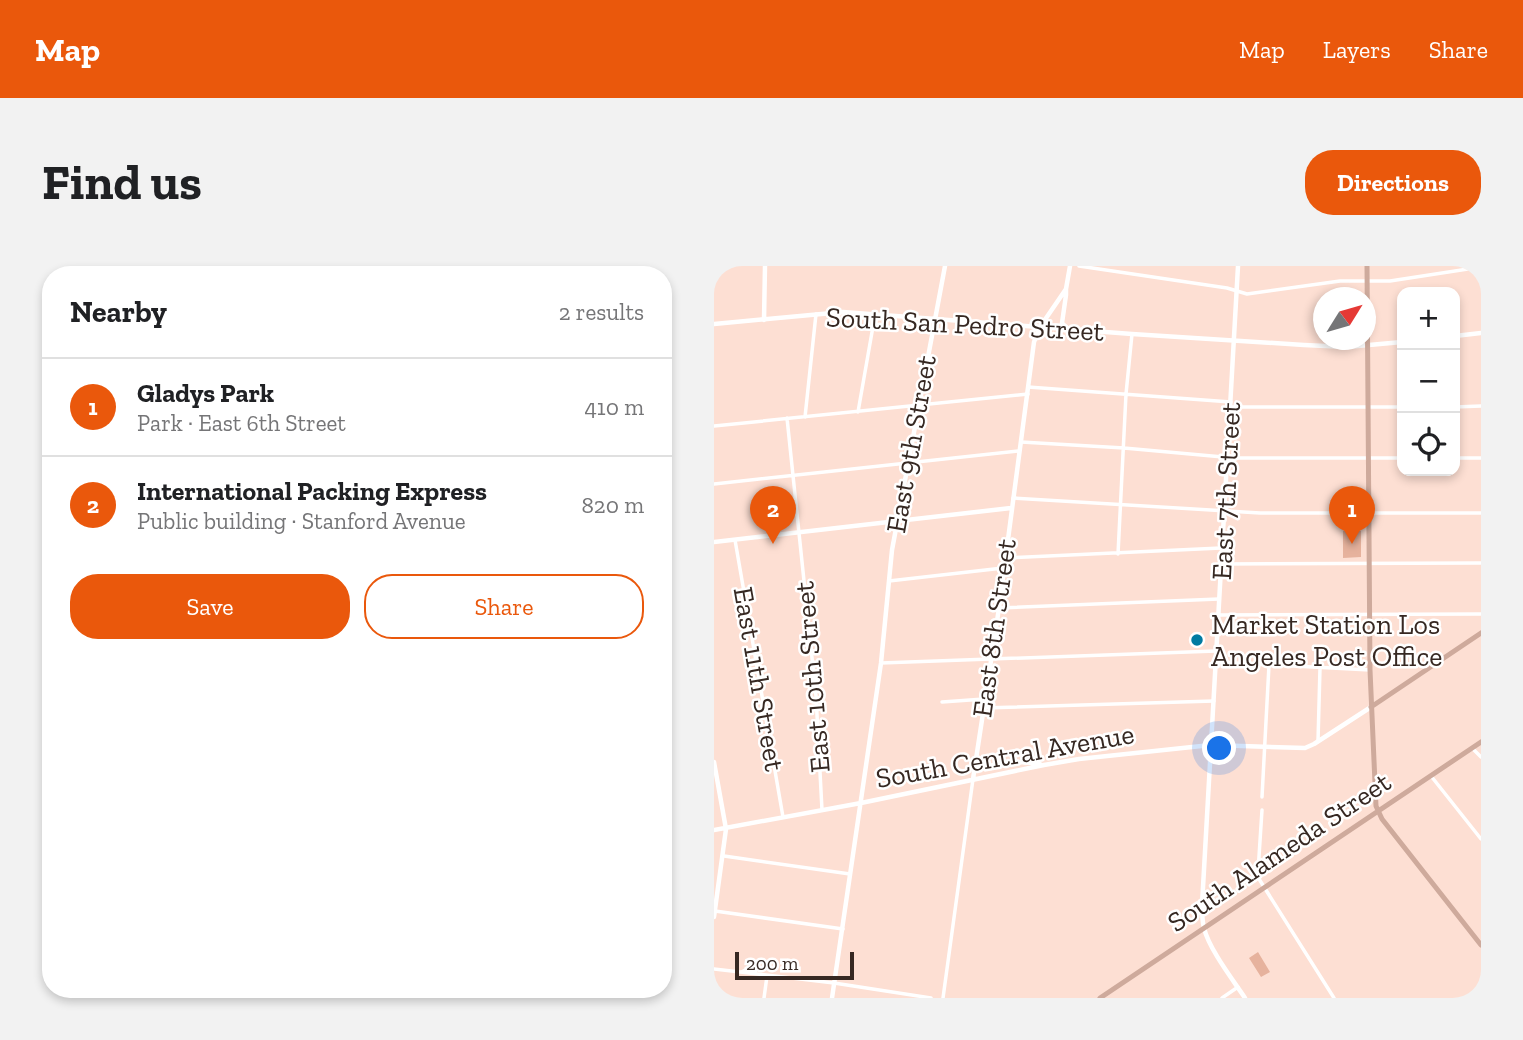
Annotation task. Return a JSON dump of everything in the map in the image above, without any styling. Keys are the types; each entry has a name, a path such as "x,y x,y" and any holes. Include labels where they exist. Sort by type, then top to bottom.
{"main road":[{"path":"764,320 765,266"},
{"name":"East 9th Street","path":"832,998 881,663 892,550 945,266"},
{"name":"East 8th Street","path":"973,779 999,608 1034,342 1066,289 1070,266"},
{"name":"East 7th Street","path":"1238,266 1203,876 1204,929 1211,945 1245,998"},
{"path":"1367,266 1367,287"},
{"path":"1066,289 1062,323 1069,329"},
{"name":"South San Pedro Street","path":"714,324 843,312 1234,341"},
{"path":"1460,335 1481,333"},
{"path":"1234,341 1313,345"},
{"path":"1376,345 1397,343"},
{"path":"1367,350 1370,670 1377,811 1481,945"},
{"path":"714,542 1011,508"},
{"name":"South Central Avenue","path":"714,830 1079,759 1211,745 1308,747 1481,633"},
{"name":"South Alameda Street","path":"1100,998 1481,741"},
{"path":"976,761 986,766 1024,762 1044,765"},
{"path":"714,762 726,828 715,914"}],"street":[{"path":"1079,266 1227,288 1247,294 1340,281 1390,281 1481,267"},
{"path":"805,417 816,314"},
{"path":"858,412 876,315"},
{"path":"1118,554 1126,394 1132,334"},
{"path":"1028,387 1231,404 1397,407"},
{"path":"714,426 1027,394"},
{"path":"1460,407 1481,407"},
{"name":"East 10th Street","path":"787,418 816,695 822,810"},
{"path":"1021,442 1227,458 1397,458"},
{"path":"714,484 1020,451"},
{"path":"1460,458 1481,458"},
{"path":"1013,498 1224,512 1481,513"},
{"name":"East 11th Street","path":"735,540 783,818"},
{"path":"1005,558 1222,548"},
{"path":"1221,564 1481,564"},
{"path":"889,581 1003,568"},
{"path":"999,608 1219,599"},
{"path":"1219,615 1481,614"},
{"path":"881,663 1216,651"},
{"path":"1216,662 1370,670"},
{"path":"1262,797 1269,666"},
{"path":"1318,741 1320,668"},
{"path":"942,702 984,699"},
{"path":"983,708 1214,701"},
{"path":"1472,748 1481,757"},
{"path":"1431,776 1481,839"},
{"name":"East 8th Street","path":"943,998 973,779"},
{"path":"1262,810 1258,872 1265,889 1334,998"},
{"path":"724,856 850,874"},
{"path":"715,914 843,929"},
{"path":"714,969 931,998"},
{"path":"764,998 767,976"},
{"path":"1222,998 1238,987"}],"shaded area":[{"path":"1343,531 1361,531 1361,557 1343,558"},
{"path":"1258,952 1270,972 1261,977 1249,958"}],"place":[{"name":"International Packing Express","path":"773,544"},
{"name":"Gladys Park","path":"1352,544"},
{"name":"Market Station Los Angeles Post Office","path":"1197,640"}]}
